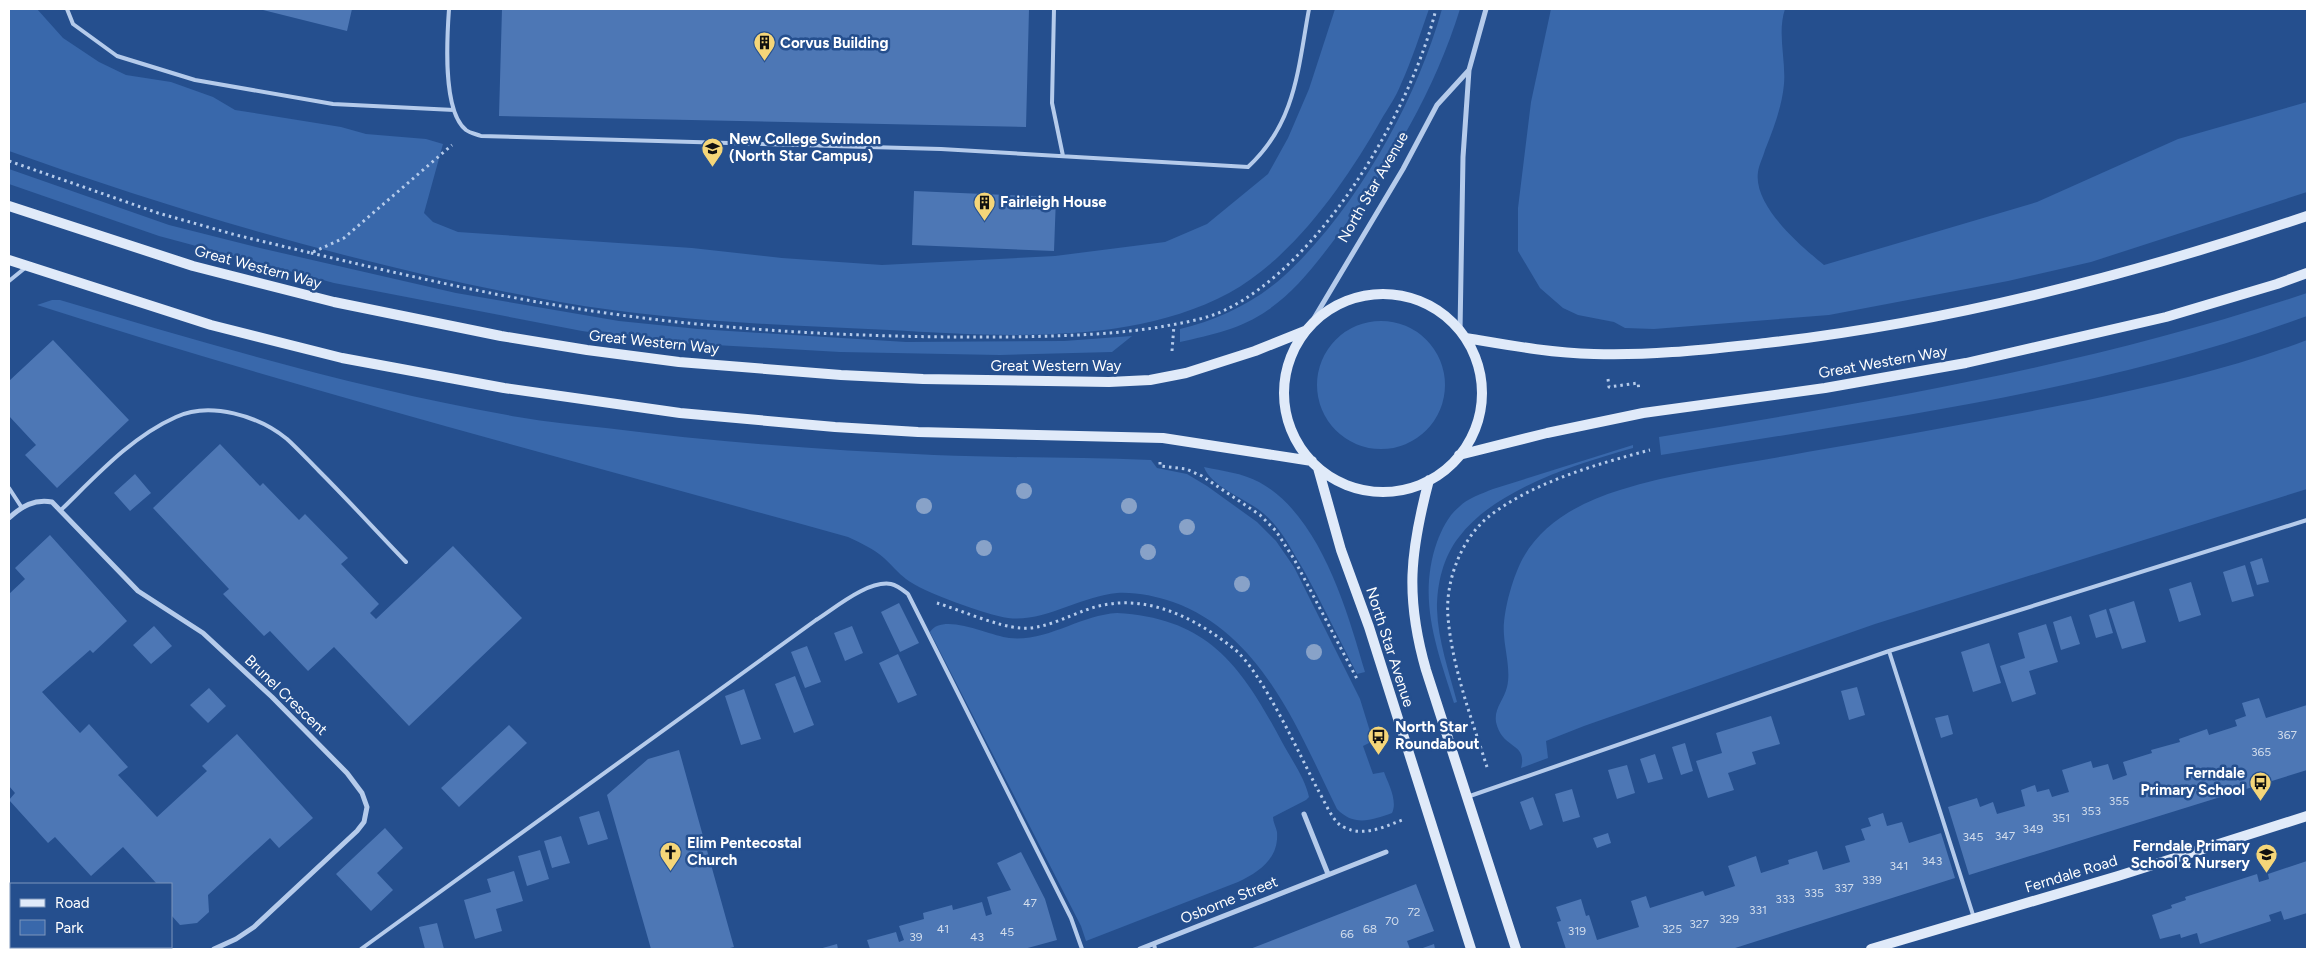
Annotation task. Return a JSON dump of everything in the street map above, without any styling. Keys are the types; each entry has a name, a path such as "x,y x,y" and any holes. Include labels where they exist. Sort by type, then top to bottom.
{"main road":[{"name":"Great Western Way","path":"9,206 192,266 334,302 501,336 587,350 698,363 923,379 1109,382 1150,380 1222,363 1308,328"},
{"path":"1463,335 1537,350 1606,354 1706,350 1811,338 1905,322 2113,275 2227,243 2307,216"},
{"path":"9,260 211,325 332,356 504,388 680,413 835,427 927,432 1162,438 1315,465 1346,484 1370,491 1402,490 1429,480 1445,469 1459,455 1475,428 1480,411 1482,392 1477,363 1463,335 1449,319 1430,305 1410,298 1386,294 1361,296 1347,300 1323,314 1308,328 1286,369 1284,393 1286,412 1291,430 1315,465"},
{"name":"Great Western Way","path":"1459,455 1547,432 1644,413 1825,388 1975,361 2166,317 2307,273"},
{"name":"North Star Avenue","path":"1315,465 1340,550 1369,627 1471,949"},
{"name":"North Star Avenue","path":"1429,480 1416,528 1413,557 1413,610 1426,670 1516,949"},
{"name":"Ferndale Road","path":"1871,949 2136,870 2307,816"}],"street":[{"name":"North Star Avenue","path":"1463,335 1463,157 1469,70 1486,9"},
{"name":"North Star Avenue","path":"1308,328 1403,169 1437,106 1469,70"},
{"name":"Brunel Crescent","path":"9,518 28,503 41,500 52,502 138,591 203,633 272,697 347,773 362,793 367,807 364,822 357,832 254,927 236,939 214,949"},
{"path":"1304,814 1328,874"},
{"name":"Osborne Street","path":"1140,949 1155,947 1328,874 1386,852"}],"lane":[{"path":"67,9 73,24 117,56 195,80 334,104 454,110"},
{"path":"449,9 449,80 454,110 459,122 467,132 494,137 941,149 1248,167 1263,154 1280,128 1298,79 1309,9"},
{"path":"1054,9 1052,103 1063,156"},
{"path":"9,281 27,266"},
{"path":"61,510 105,467 140,438 177,416 204,409 228,412 257,422 286,438 406,562"},
{"path":"9,488 22,508"},
{"path":"1467,796 1890,651 2307,520"},
{"path":"361,949 816,620 869,586 888,583 908,594 1071,918 1082,949"},
{"path":"1890,651 1974,918"}],"path":[{"path":"9,161 158,213 236,235 410,276 553,305 685,322 880,336 1068,336 1128,332 1199,320 1216,314 1272,279 1303,250 1358,180 1401,104 1416,71 1436,9"},
{"path":"311,253 344,238 467,132"},
{"path":"1170,376 1174,324"},
{"path":"1608,379 1609,387 1638,383 1640,391"},
{"path":"1162,438 1160,466 1186,470 1202,476 1260,515 1276,531 1294,559 1361,687"},
{"path":"1493,787 1451,642 1447,615 1449,588 1458,559 1470,538 1487,519 1520,498 1604,462 1650,450"},
{"path":"908,594 1009,626 1022,628 1036,627 1088,609 1114,603 1166,608 1202,625 1235,649 1253,672 1268,697 1322,797 1340,825 1350,830 1372,830 1426,811"}],"green space":[{"path":"9,9 37,9 63,38 99,62 126,75 171,82 213,97 235,110 341,127 366,134 426,139 443,144 424,213 433,222 458,232 692,248 782,258 882,265 1055,256 1165,242 1207,224 1268,174 1288,138 1309,89 1335,9 1429,9 1409,66 1397,93 1351,169 1316,217 1275,260 1253,278 1229,293 1190,310 1149,322 1107,330 1063,334 1018,335 765,324 642,314 560,302 490,289 350,257 144,197 9,151"},
{"path":"1442,9 1460,9 1450,39 1424,97 1410,125 1377,180 1324,253 1289,293 1258,317 1236,327 1180,342 1180,329 1208,321 1235,309 1272,286 1310,250 1335,220 1380,153 1399,117 1431,45"},
{"path":"1551,9 1785,9 1782,27 1783,93 1777,118 1758,172 1758,185 1763,198 1780,224 1824,265 2037,202 2178,139 2307,102 2307,192 2091,262 2008,281 1829,315 1654,329 1625,328 1614,322 1578,315 1563,308 1540,288 1518,251 1518,208 1531,102"},
{"path":"9,169 169,225 260,248 456,293 619,321 698,329 906,342 1064,341 1132,336 1112,352 1000,355 840,352 662,342 582,331 334,283 159,236 9,184"},
{"path":"2307,293 2307,316 2229,342 2149,365 2069,384 1988,400 1661,455 1659,437 1905,394 2067,360 2228,318"},
{"path":"52,300 60,300 230,350 344,380 402,394 518,417 688,437 852,451 961,456 1151,460 1157,468 1187,474 1207,486 1257,522 1276,541 1294,567 1360,699 1373,741 1363,746 1373,774 1384,772 1390,787 1394,808 1392,813 1370,820 1357,820 1343,815 1337,809 1291,717 1274,688 1254,661 1231,637 1204,617 1173,602 1145,595 1117,593 1103,595 1035,617 1008,618 998,616 955,602 914,584 903,577 876,552 848,537 340,396 138,337 37,305"},
{"path":"1381,321 1405,326 1426,340 1440,361 1445,385 1440,409 1426,430 1405,444 1381,449 1357,444 1336,430 1322,409 1317,385 1322,361 1336,340 1357,326"},
{"path":"2307,340 2307,489 1875,624 1584,726 1546,741 1548,758 1521,768 1521,754 1499,731 1496,722 1496,712 1506,692 1508,681 1504,626 1509,595 1523,558 1531,545 1552,524 1577,507 1605,495 1643,483 1689,473 1948,427 2116,394 2226,367"},
{"path":"1633,445 1633,448 1563,470 1516,492 1494,505 1475,520 1453,545 1442,571 1437,609 1442,644 1457,702 1454,703 1441,663 1429,604 1431,563 1437,542 1449,519 1466,501 1475,496"},
{"path":"1204,467 1239,474 1259,482 1280,497 1299,517 1315,540 1340,593 1365,672 1357,674 1303,569 1275,525 1263,513 1214,481"},
{"path":"1117,613 1149,617 1176,625 1199,636 1219,651 1252,691 1267,715 1297,769 1309,797 1273,817 1277,832 1275,850 1266,863 1253,874 1238,882 1086,941 1081,926 930,632 936,626 945,624 967,627 1009,638 1023,638 1051,632 1090,618"}],"building":[{"path":"259,9 352,9 347,31"},
{"name":"Corvus Building","path":"502,9 1029,9 1026,127 499,116"},
{"name":"Fairleigh House","path":"914,191 1056,197 1054,251 912,245"},
{"path":"53,340 129,420 57,488 25,455 36,445 9,416 9,381"},
{"path":"220,444 260,486 263,483 299,520 305,514 348,558 341,564 379,604 370,613 376,619 453,546 522,618 409,726 334,647 308,671 270,631 264,636 223,594 229,589 153,508"},
{"path":"135,474 151,493 130,511 114,493"},
{"path":"50,535 127,621 93,653 90,650 42,692 80,733 89,724 128,767 118,775 157,817 207,771 202,766 237,734 313,818 279,848 270,838 208,895 209,912 197,923 180,925 172,916 172,883 156,883 123,847 91,876 55,837 48,843 9,800 15,793 9,786 9,594 25,579 15,568"},
{"path":"2262,558 2269,582 2257,585 2250,562"},
{"path":"2245,565 2254,596 2232,602 2223,572"},
{"path":"2191,582 2201,615 2179,622 2169,589"},
{"path":"2134,601 2146,642 2122,649 2109,609"},
{"path":"899,603 919,643 900,652 881,612"},
{"path":"2106,609 2113,633 2096,638 2089,615"},
{"path":"2071,616 2080,644 2061,650 2053,622"},
{"path":"2046,624 2058,662 2029,671 2036,694 2012,702 2000,666 2025,658 2018,633"},
{"path":"154,626 172,646 151,664 133,645"},
{"path":"852,626 863,653 845,661 834,633"},
{"path":"1989,643 2001,683 1973,692 1961,652"},
{"path":"807,646 821,682 805,688 791,652"},
{"path":"898,654 917,695 898,703 879,663"},
{"path":"795,676 814,725 794,733 775,684"},
{"path":"1857,687 1865,715 1849,720 1841,691"},
{"path":"209,688 226,706 208,723 190,705"},
{"path":"744,689 761,739 741,745 725,696"},
{"path":"2259,698 2266,718 2307,705 2307,770 1969,875 1948,807 1977,798 1980,807 1993,802 1997,814 2025,806 2021,790 2035,785 2037,792 2049,789 2052,797 2069,792 2062,770 2091,761 2093,768 2108,764 2113,780 2127,775 2123,762 2152,753 2151,750 2180,742 2179,739 2207,729 2209,735 2237,726 2235,720 2246,716 2242,703"},
{"path":"1948,715 1953,734 1941,738 1935,718"},
{"path":"1771,716 1780,744 1752,752 1756,764 1728,773 1734,790 1708,798 1696,761 1722,753 1716,733"},
{"path":"509,725 527,743 459,807 441,788"},
{"path":"1685,743 1693,771 1681,775 1672,747"},
{"name":"Elim Pentecostal Church","path":"679,750 734,947 726,949 651,949 607,795 648,759"},
{"path":"1655,754 1663,779 1648,783 1640,759"},
{"path":"1627,765 1635,793 1617,799 1608,770"},
{"path":"1572,789 1580,817 1563,822 1555,794"},
{"path":"1533,797 1543,825 1530,830 1520,802"},
{"path":"599,811 608,839 588,845 579,817"},
{"path":"1883,813 1887,826 1902,822 1909,843 1941,833 1955,878 1732,949 1566,949 1557,922 1561,921 1556,907 1581,899 1586,916 1589,915 1597,940 1639,927 1631,901 1646,896 1650,908 1703,891 1705,896 1735,886 1728,866 1756,856 1761,873 1789,864 1788,860 1817,851 1823,870 1850,862 1845,846 1865,840 1861,829 1871,826 1868,818"},
{"path":"385,828 403,848 377,873 393,890 371,911 336,874"},
{"path":"1608,833 1611,843 1597,848 1593,838"},
{"path":"561,836 570,863 552,868 544,841"},
{"path":"540,850 549,879 527,886 518,856"},
{"path":"1021,852 1045,899 1057,940 1024,949 870,949 867,940 896,932 899,942 904,940 899,926 924,919 923,913 952,905 953,910 982,902 986,916 992,914 987,897 1011,890 997,863"},
{"path":"2307,861 2307,913 2284,920 2281,911 2269,915 2271,921 2200,944 2197,933 2181,938 2180,934 2160,939 2152,915 2172,908 2171,905 2186,900 2185,897 2257,874 2259,882 2269,879 2268,874"},
{"path":"514,871 523,901 496,909 502,931 475,939 464,900 491,892 487,879"},
{"path":"1416,884 1434,931 1407,941 1410,949 1250,949"},
{"path":"437,923 444,949 425,949 419,927"},
{"path":"837,944 838,949 819,949"},
{"path":"1434,944 1435,949 1420,949"},
{"path":"150,948 151,949 115,949"}],"place":[{"name":"Corvus Building","path":"764,62"},
{"name":"New College Swindon (North Star Campus)","path":"713,167"},
{"name":"Fairleigh House","path":"984,221"},
{"name":"North Star Roundabout","path":"1379,755"},
{"name":"Ferndale Primary School","path":"2261,801"},
{"name":"Elim Pentecostal Church","path":"671,871"},
{"name":"Ferndale Primary School & Nursery","path":"2266,874"}]}
